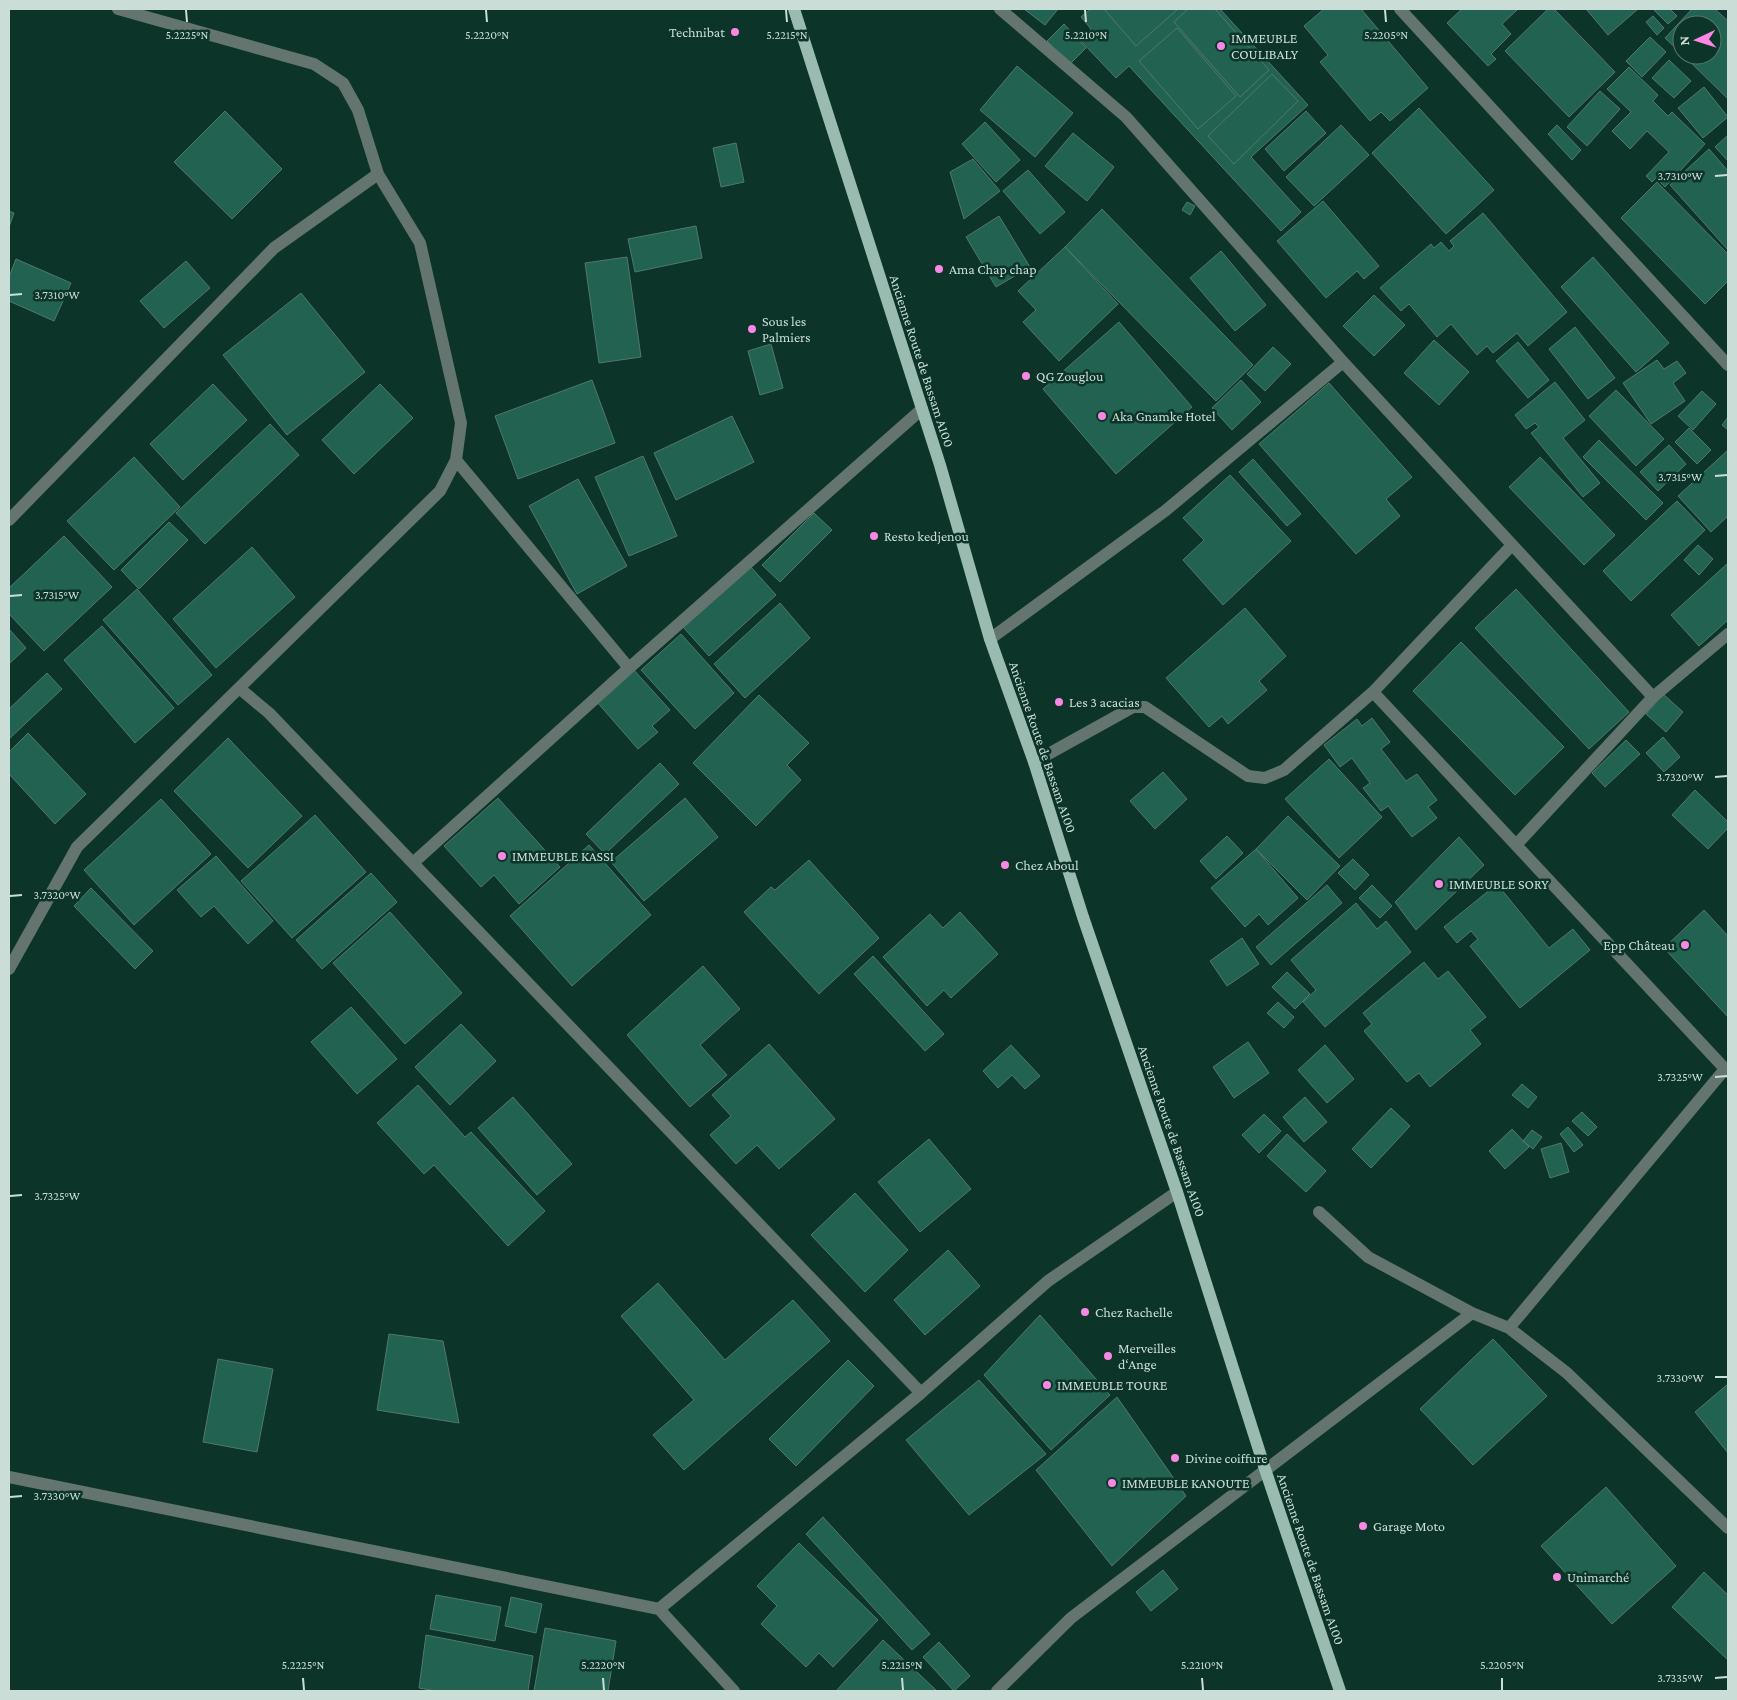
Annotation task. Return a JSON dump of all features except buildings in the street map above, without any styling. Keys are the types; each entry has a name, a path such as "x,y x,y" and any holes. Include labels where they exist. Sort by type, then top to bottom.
{"main road":[{"name":"Ancienne Route de Bassam A100","path":"794,9 922,409 990,639 1034,762 1083,917 1178,1192 1265,1469 1340,1691"}],"street":[{"path":"9,969 76,847 440,491 456,460 461,423 420,243 378,174 354,104 342,83 314,64 118,9"},
{"path":"1400,9 1728,365"},
{"path":"1003,10 1126,118 1343,362 1653,697"},
{"path":"9,520 274,248 378,174"},
{"path":"990,639 1165,511 1343,362"},
{"path":"413,863 628,668 922,409"},
{"path":"456,460 628,668"},
{"path":"1034,762 1133,707 1145,707 1248,776 1265,778 1284,770 1373,692 1512,545"},
{"path":"1516,845 1653,697 1728,634"},
{"path":"239,688 269,713 921,1393"},
{"path":"1373,692 1727,1070 1509,1328"},
{"path":"659,1609 921,1393 1048,1281 1178,1192"},
{"path":"1319,1212 1368,1257 1472,1313 1509,1328 1567,1373 1728,1528"},
{"path":"997,1691 1071,1618 1472,1313"},
{"path":"9,1477 659,1609 734,1691"}],"place":[{"name":"Technibat","path":"735,32"},
{"name":"IMMEUBLE COULIBALY","path":"1221,46"},
{"name":"Ama Chap chap","path":"939,269"},
{"name":"Sous les Palmiers","path":"752,329"},
{"name":"QG Zouglou","path":"1026,376"},
{"name":"Aka Gnamke Hotel","path":"1102,416"},
{"name":"Resto kedjenou","path":"874,536"},
{"name":"Les 3 acacias","path":"1059,702"},
{"name":"IMMEUBLE KASSI","path":"502,856"},
{"name":"Chez Aboul","path":"1005,865"},
{"name":"IMMEUBLE SORY","path":"1439,884"},
{"name":"Epp Château","path":"1685,945"},
{"name":"Chez Rachelle","path":"1085,1312"},
{"name":"Merveilles d‘Ange","path":"1108,1356"},
{"name":"IMMEUBLE TOURE","path":"1047,1385"},
{"name":"Divine coiffure","path":"1175,1458"},
{"name":"IMMEUBLE KANOUTE","path":"1112,1483"},
{"name":"Garage Moto","path":"1363,1526"},
{"name":"Unimarché","path":"1557,1577"}]}
